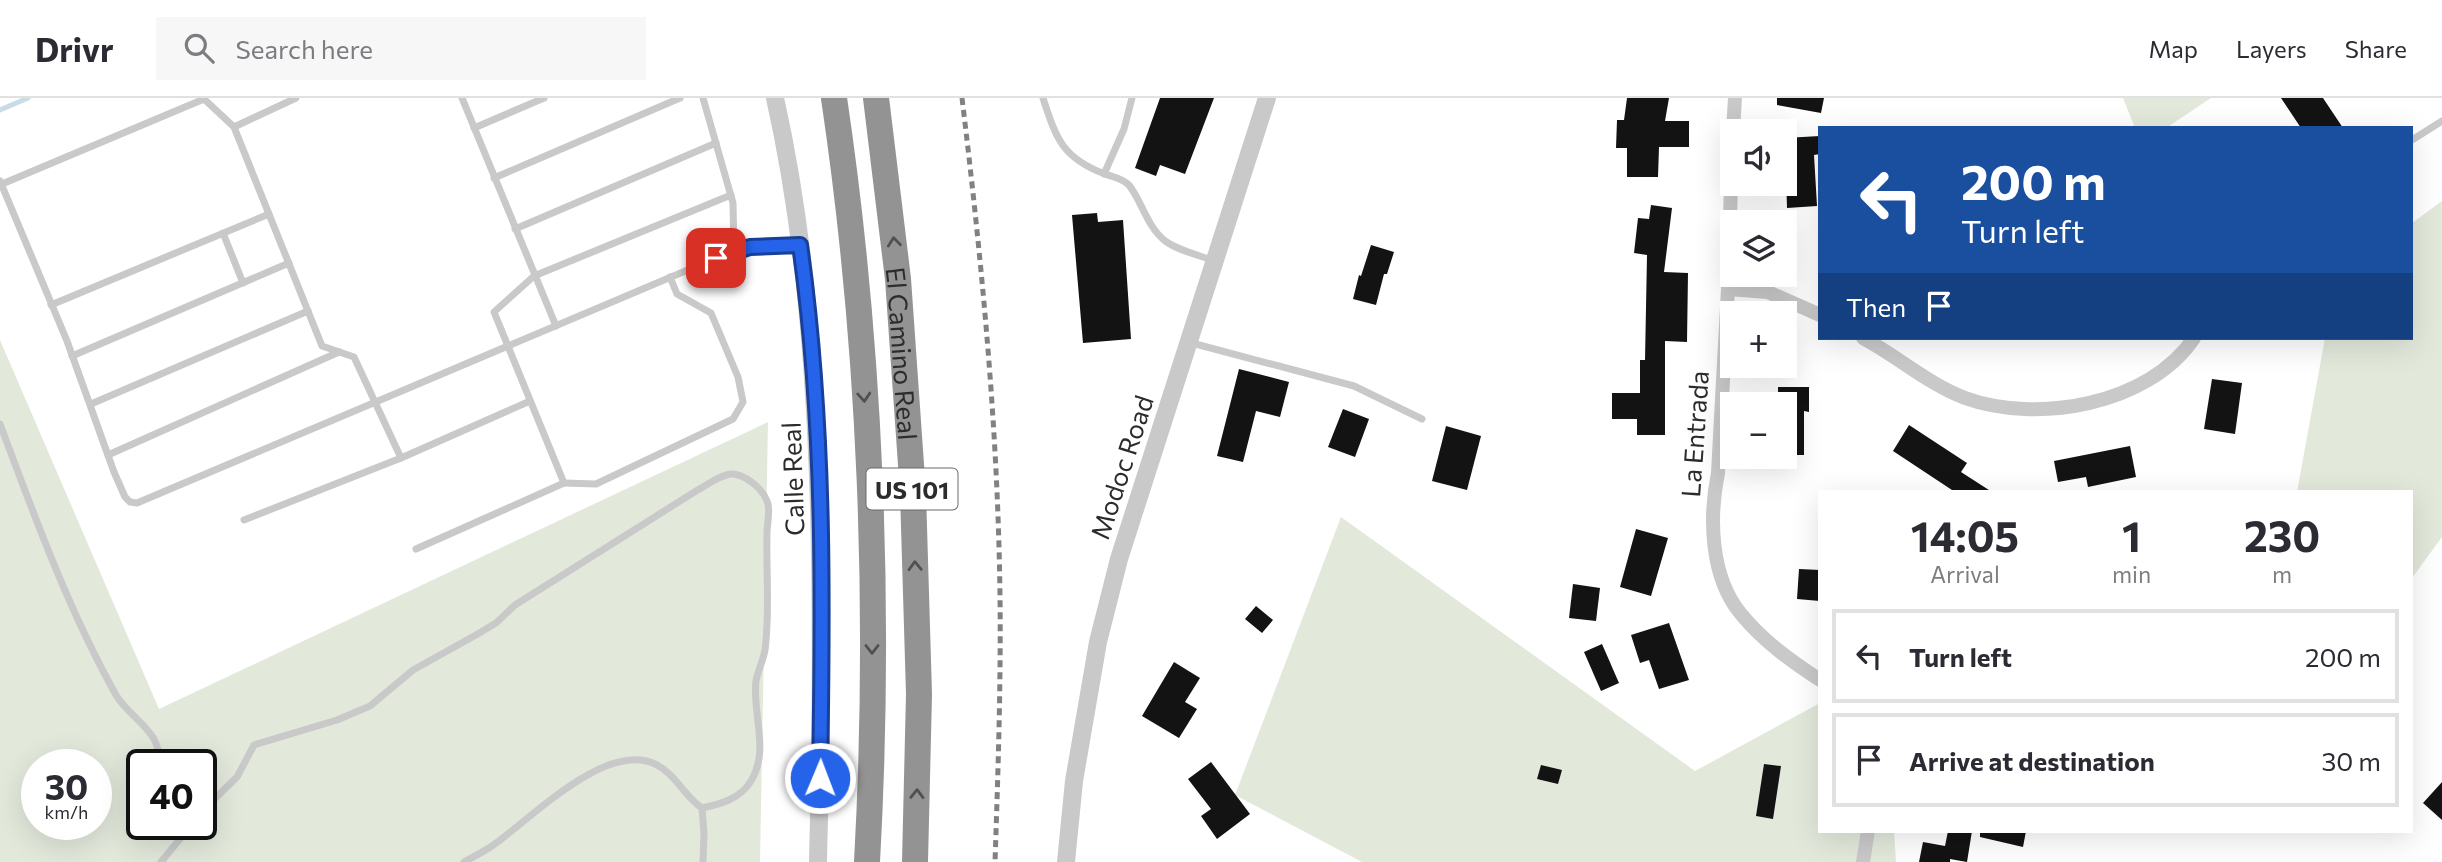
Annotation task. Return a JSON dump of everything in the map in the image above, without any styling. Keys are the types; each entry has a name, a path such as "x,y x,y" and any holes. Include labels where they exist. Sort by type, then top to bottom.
{"highway":[{"path":"815,98 849,201"},
{"name":"El Camino Real","path":"834,98 849,201 867,452 872,574 872,710 867,862"},
{"name":"El Camino Real","path":"879,104 898,279 913,493 919,694 915,862"}],"street":[{"name":"Calle Real","path":"775,98 800,245 817,442 822,685 818,862"},
{"name":"Modoc Road","path":"1066,862 1074,781 1098,642 1119,559 1267,98"},
{"path":"1734,119 1735,98"},
{"name":"La Entrada","path":"1731,196 1728,289 1713,521 1720,568 1726,587 1740,613 1765,640 1818,679"},
{"path":"1728,289 1768,292 1818,314"},
{"path":"1866,340 1962,397 1990,406 2019,410 2071,406 2110,396 2147,381 2175,360 2192,340"},
{"path":"1863,862 1868,833"}],"lane":[{"path":"234,127 296,98"},
{"path":"461,98 556,326"},
{"path":"474,128 544,98"},
{"path":"494,178 680,98"},
{"path":"703,98 733,203 734,252"},
{"path":"1043,98 1053,129 1066,152 1082,163 1128,184 1158,234 1166,242 1215,261"},
{"path":"1104,174 1124,129 1132,98"},
{"path":"401,457 376,402 354,357 322,346 234,127 204,99 1,183 91,404 125,498 137,503 376,402 508,346 556,326 670,277 734,252 750,247 800,245"},
{"path":"2413,140 2442,121"},
{"path":"515,229 716,143"},
{"path":"564,483 494,312 534,276 731,195"},
{"path":"51,305 269,214"},
{"path":"223,233 243,283"},
{"path":"72,356 289,263"},
{"path":"416,549 564,483 596,484 733,419 743,402 738,377 710,313 677,294 670,277"},
{"path":"91,404 308,311"},
{"path":"1188,342 1354,386 1422,419"},
{"path":"108,456 339,352"},
{"path":"244,520 401,457 530,401"},
{"path":"0,424 72,605 116,695 154,740 157,749"},
{"path":"217,796 237,777 254,745 337,720 370,706 413,670 477,635 496,623 515,605 721,477 732,474 754,484 768,502 766,627 764,653 756,679 755,694 760,749 751,781 740,794 730,800 702,808 691,802 660,766 635,758 625,760 609,765 573,784 492,846 464,862"},
{"path":"702,808 703,860"},
{"path":"161,862 179,840"}],"shaded area":[{"path":"2123,98 2211,98 2169,126 2134,126"},
{"path":"2442,201 2442,537 2413,577 2413,490 2297,490 2325,340 2413,340 2413,222"},
{"path":"0,340 159,709 768,422 760,862 0,862"},
{"path":"1341,517 1695,771 1818,704 1818,833 1894,833 1896,862 1362,862 1235,795"}],"building":[{"path":"1160,98 1214,98 1185,174 1160,165 1156,176 1135,168"},
{"path":"1627,98 1669,98 1665,121 1689,121 1689,147 1659,147 1658,177 1627,177 1627,148 1616,148 1617,120 1624,120"},
{"path":"1777,98 1824,98 1821,113 1777,105"},
{"path":"2281,98 2323,98 2342,126 2300,126"},
{"path":"1818,136 1818,154 1814,155 1817,206 1787,208 1787,196 1797,196 1797,137"},
{"path":"1651,205 1672,208 1664,272 1688,273 1687,342 1665,341 1665,435 1637,435 1637,419 1612,419 1612,393 1640,393 1640,360 1645,360 1647,255 1634,253 1638,218 1649,219"},
{"path":"1097,213 1098,222 1123,220 1131,339 1083,343 1072,215"},
{"path":"1371,245 1394,252 1387,274 1384,274 1376,305 1353,299"},
{"path":"1239,369 1289,382 1280,417 1256,411 1243,462 1217,456"},
{"path":"2212,379 2242,383 2235,434 2204,429"},
{"path":"1778,387 1809,387 1809,412 1804,411 1804,455 1797,455 1797,392 1778,392"},
{"path":"1343,409 1369,419 1355,457 1328,447"},
{"path":"1909,425 1967,463 1961,472 1989,490 1952,490 1893,451"},
{"path":"1446,426 1481,436 1467,490 1432,481"},
{"path":"2130,446 2136,477 2088,487 2086,477 2058,482 2054,461"},
{"path":"1636,529 1668,538 1651,596 1620,587"},
{"path":"1799,569 1818,570 1818,601 1797,599"},
{"path":"1573,584 1600,588 1596,621 1569,618"},
{"path":"1256,606 1273,620 1262,633 1245,619"},
{"path":"1669,623 1689,680 1659,689 1649,660 1640,663 1631,635"},
{"path":"1602,644 1619,683 1601,691 1584,652"},
{"path":"1174,662 1200,678 1185,702 1197,709 1179,738 1142,716"},
{"path":"1211,762 1250,814 1217,839 1201,816 1211,809 1188,779"},
{"path":"1764,764 1781,766 1773,819 1756,816"},
{"path":"1541,765 1562,770 1558,784 1537,779"},
{"path":"2442,782 2442,820 2423,803"},
{"path":"1948,833 1972,833 1967,862 1950,859 1950,862 1919,862 1923,842 1945,846"},
{"path":"1980,833 2026,833 2023,847 1980,837"}],"waterway":[{"path":"0,110 28,98"}],"railway":[{"path":"962,98 982,284 999,534 999,729 995,862"}],"route":[{"path":"716,258 750,247 800,245 816,415 821,592 820,778"}]}
